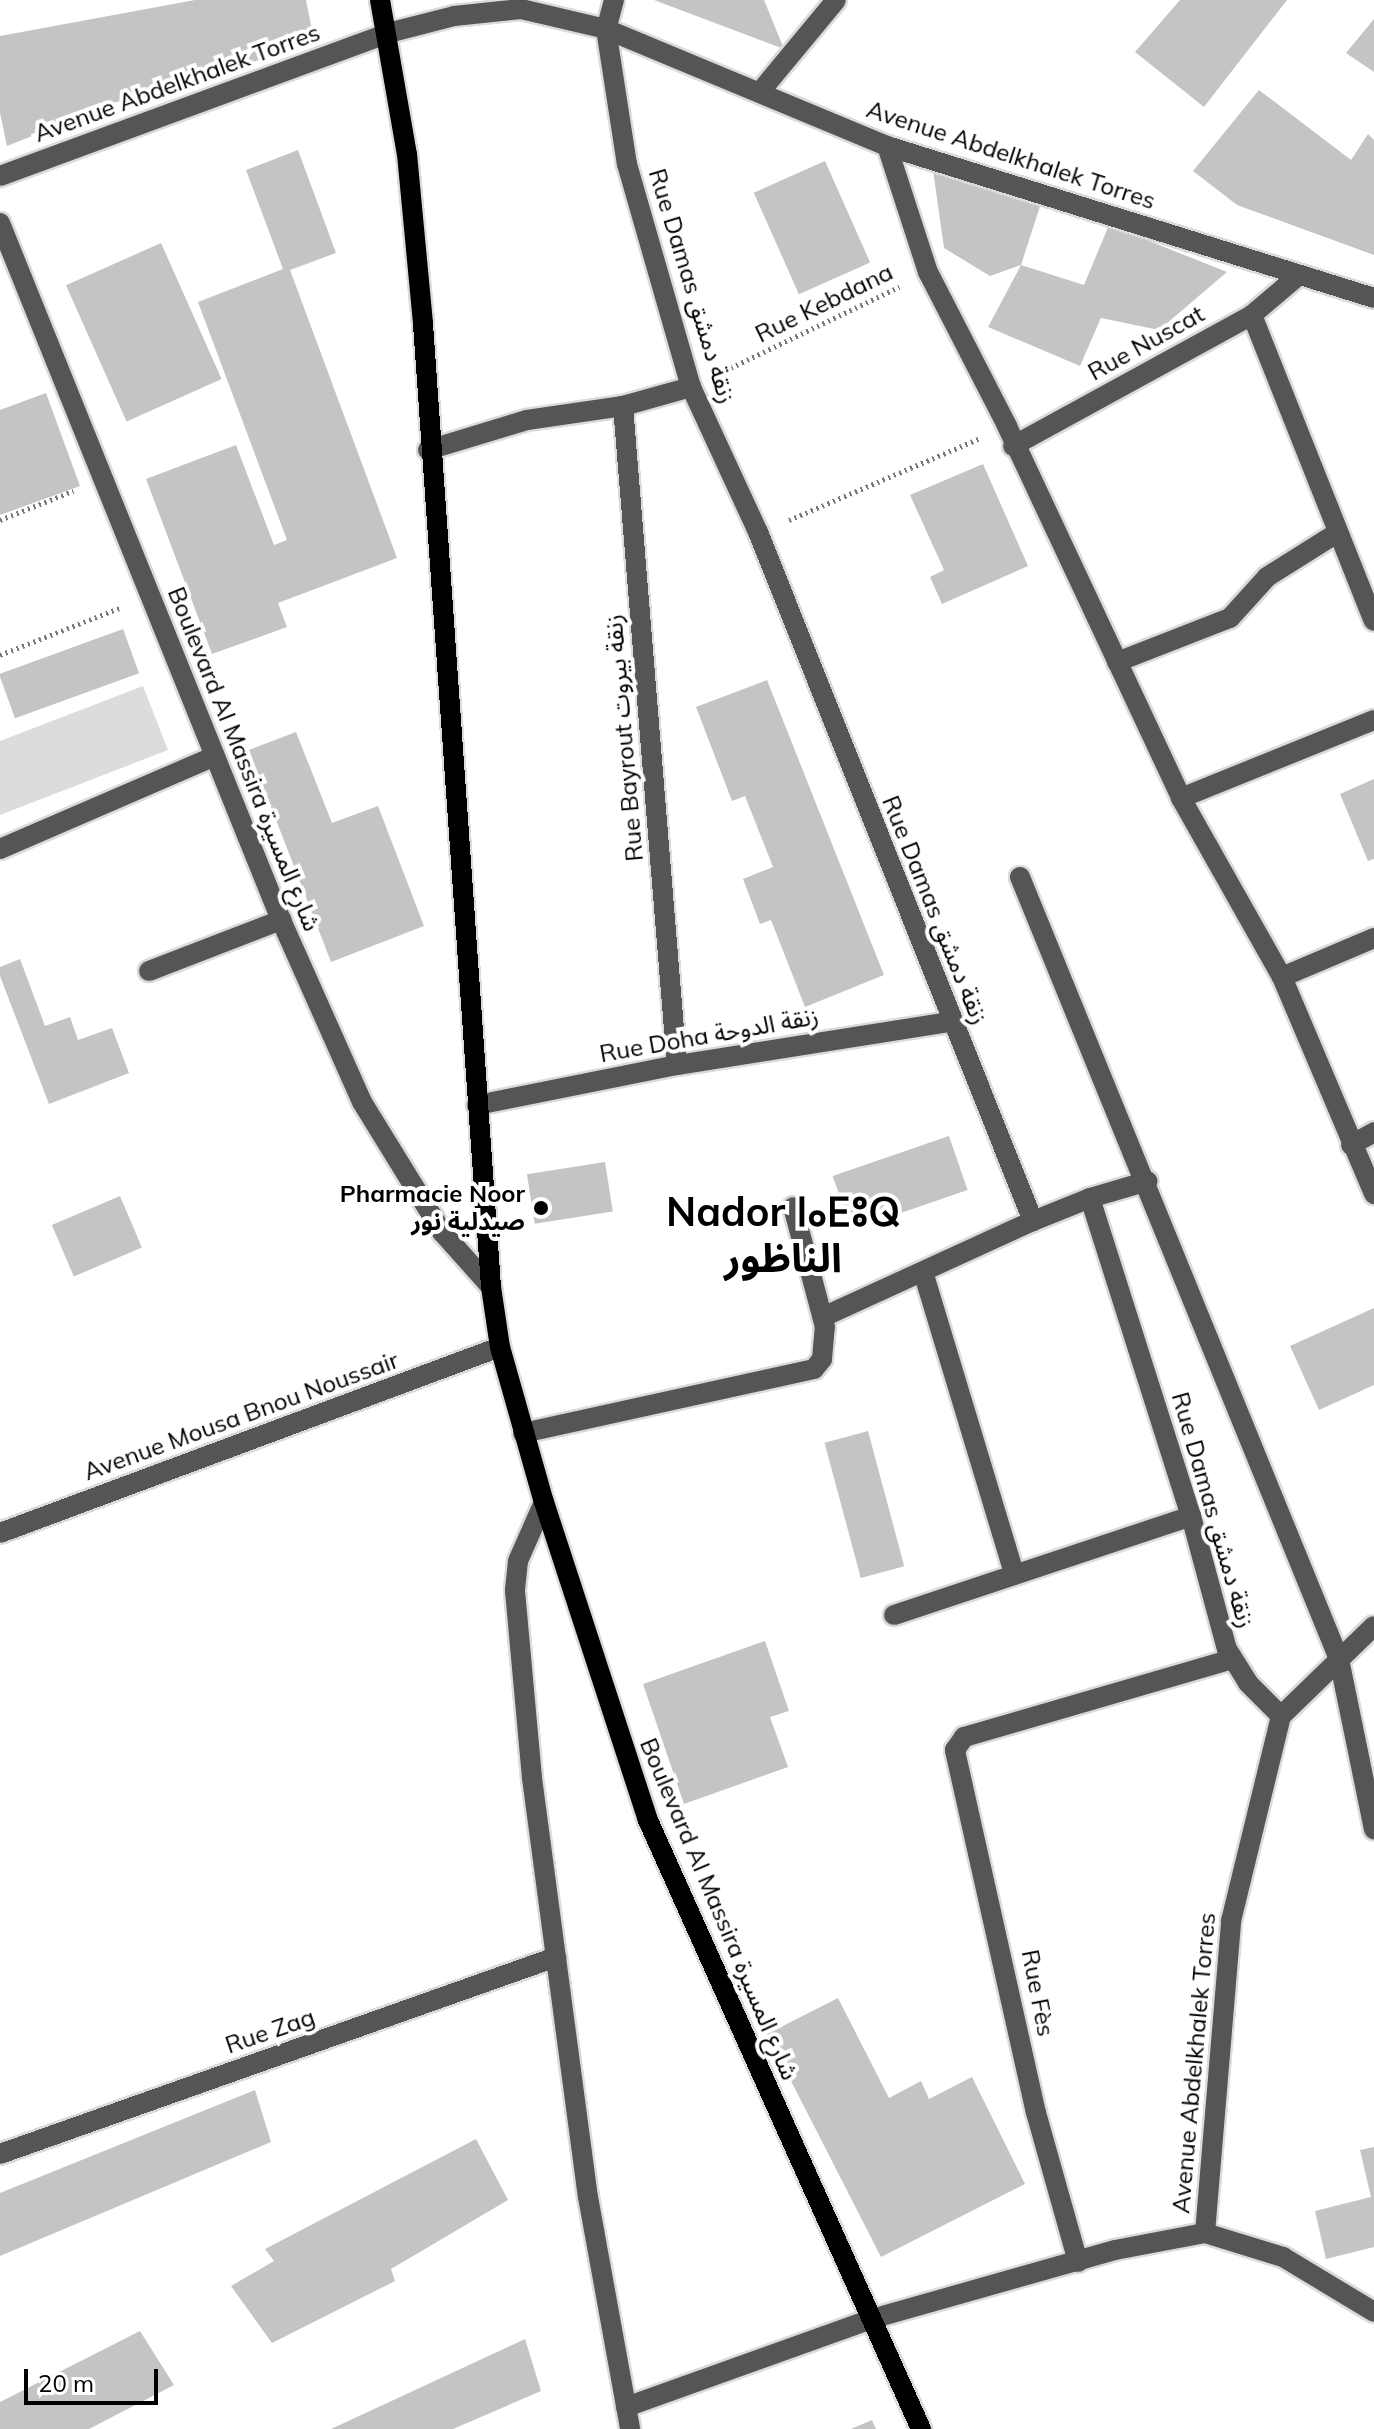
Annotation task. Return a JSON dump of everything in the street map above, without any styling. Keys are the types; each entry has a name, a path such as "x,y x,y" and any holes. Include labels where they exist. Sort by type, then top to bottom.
{"main road":[{"name":"Boulevard Al Massira شارع المسيرة","path":"380,0 407,154 491,1287 500,1347 544,1502 647,1818 769,2097 875,2318 921,2429"}],"street":[{"path":"606,29 614,0"},
{"path":"760,92 836,0"},
{"name":"Avenue Abdelkhalek Torres","path":"0,176 388,33 454,16 521,9 606,29 887,146 1374,298"},
{"name":"Rue Damas زنقة دمشق","path":"606,29 627,164 691,387 758,532 950,1022 1033,1221"},
{"path":"887,146 928,272 1010,436 1181,798 1282,977 1374,1194"},
{"name":"Boulevard Al Massira شارع المسيرة","path":"0,223 281,920 397,1165 442,1232 491,1287"},
{"name":"Rue Nuscat","path":"1010,436 1252,315 1298,276"},
{"path":"1252,315 1374,621"},
{"path":"428,450 527,420 623,406 691,387"},
{"name":"Rue Bayrout زنقة بيروت","path":"623,406 677,1065"},
{"path":"1117,662 1230,618 1267,577 1337,533"},
{"path":"1181,798 1374,720"},
{"path":"0,849 215,756"},
{"path":"1020,877 1148,1181 1339,1659 1373,1824"},
{"path":"149,971 281,920"},
{"path":"1282,977 1374,938"},
{"name":"Rue Doha زنقة الدوحة","path":"477,1105 677,1065 950,1022"},
{"path":"1351,1145 1374,1132"},
{"path":"823,1317 924,1275 1033,1221 1090,1198 1148,1181"},
{"name":"Rue Damas زنقة دمشق","path":"1090,1198 1191,1516 1232,1659 1264,1702 1281,1716"},
{"path":"523,1433 793,1378 814,1369 822,1359 823,1317 793,1207"},
{"path":"924,1275 1014,1573"},
{"name":"Avenue Mousa Bnou Noussair","path":"0,1533 500,1347"},
{"path":"544,1502 518,1561 515,1591 532,1778 588,2197 630,2429"},
{"path":"894,1615 1191,1516"},
{"path":"1281,1716 1374,1626"},
{"name":"Rue Fès","path":"1078,2262 1036,2113 1001,1937 954,1761 964,1737 1232,1659"},
{"name":"Avenue Abdelkhalek Torres","path":"626,2407 875,2318 1078,2262 1205,2233 1231,1921 1281,1716"},
{"name":"Rue Zag","path":"0,2154 556,1957"},
{"path":"1205,2233 1283,2257 1374,2312"}],"path":[{"name":"Rue Kebdana","path":"691,387 928,272"},
{"path":"758,532 1010,436"},
{"path":"0,520 102,479"},
{"path":"0,655 150,596"}],"shaded area":[{"path":"143,686 168,750 0,815 0,741"}],"building":[{"path":"195,0 306,0 314,40 192,84 115,103 7,146 0,113 0,36"},
{"path":"654,0 764,0 784,49"},
{"path":"1180,0 1287,0 1204,107 1135,52"},
{"path":"1374,19 1374,72 1346,53"},
{"path":"1259,90 1351,160 1368,134 1374,140 1374,255 1237,205 1193,171"},
{"path":"298,150 336,253 290,270 397,558 278,603 287,627 212,654 146,479 236,445 274,545 287,540 198,302 283,269 246,170"},
{"path":"825,161 870,262 799,294 754,193"},
{"path":"933,170 1043,197 1021,265 990,276 944,248"},
{"path":"1109,225 1227,272 1159,330 1101,318 1080,366 988,327 1021,265 1084,285"},
{"path":"161,243 222,379 127,421 66,285"},
{"path":"46,393 80,486 0,515 0,410"},
{"path":"983,464 1028,566 942,604 930,577 944,570 910,495"},
{"path":"123,629 139,673 15,718 0,674"},
{"path":"767,680 884,975 805,1007 771,920 760,924 743,879 773,867 745,796 732,801 696,707"},
{"path":"296,732 332,823 378,806 424,926 331,962 249,750"},
{"path":"1374,779 1374,859 1368,861 1340,794"},
{"path":"20,959 45,1026 70,1017 78,1040 112,1028 129,1073 49,1104 0,976 0,967"},
{"path":"949,1136 968,1190 851,1230 833,1176"},
{"path":"605,1162 613,1211 535,1224 527,1174"},
{"path":"120,1196 142,1248 74,1276 52,1225"},
{"path":"1374,1308 1374,1385 1319,1410 1290,1346"},
{"path":"868,1431 904,1566 861,1578 825,1443"},
{"path":"765,1641 789,1711 770,1717 788,1767 684,1804 643,1684"},
{"path":"838,1998 889,2098 921,2081 929,2099 972,2077 1025,2184 881,2257 767,2034"},
{"path":"255,2090 271,2142 0,2256 0,2193"},
{"path":"476,2139 508,2200 391,2269 395,2281 272,2343 231,2286 274,2261 265,2249"},
{"path":"1374,2147 1374,2247 1326,2259 1315,2211 1371,2197 1360,2150"},
{"path":"140,2331 174,2385 89,2429 0,2429 0,2402"},
{"path":"525,2339 541,2391 453,2429 331,2429"},
{"path":"872,2420 876,2429 851,2429"}],"place":[{"name":"Pharmacie Noor صيدلية نور","path":"541,1208"}],"district":[{"name":"Nador ⵏⴰⴹⵓⵕ الناظور","path":"783,1234"}]}
